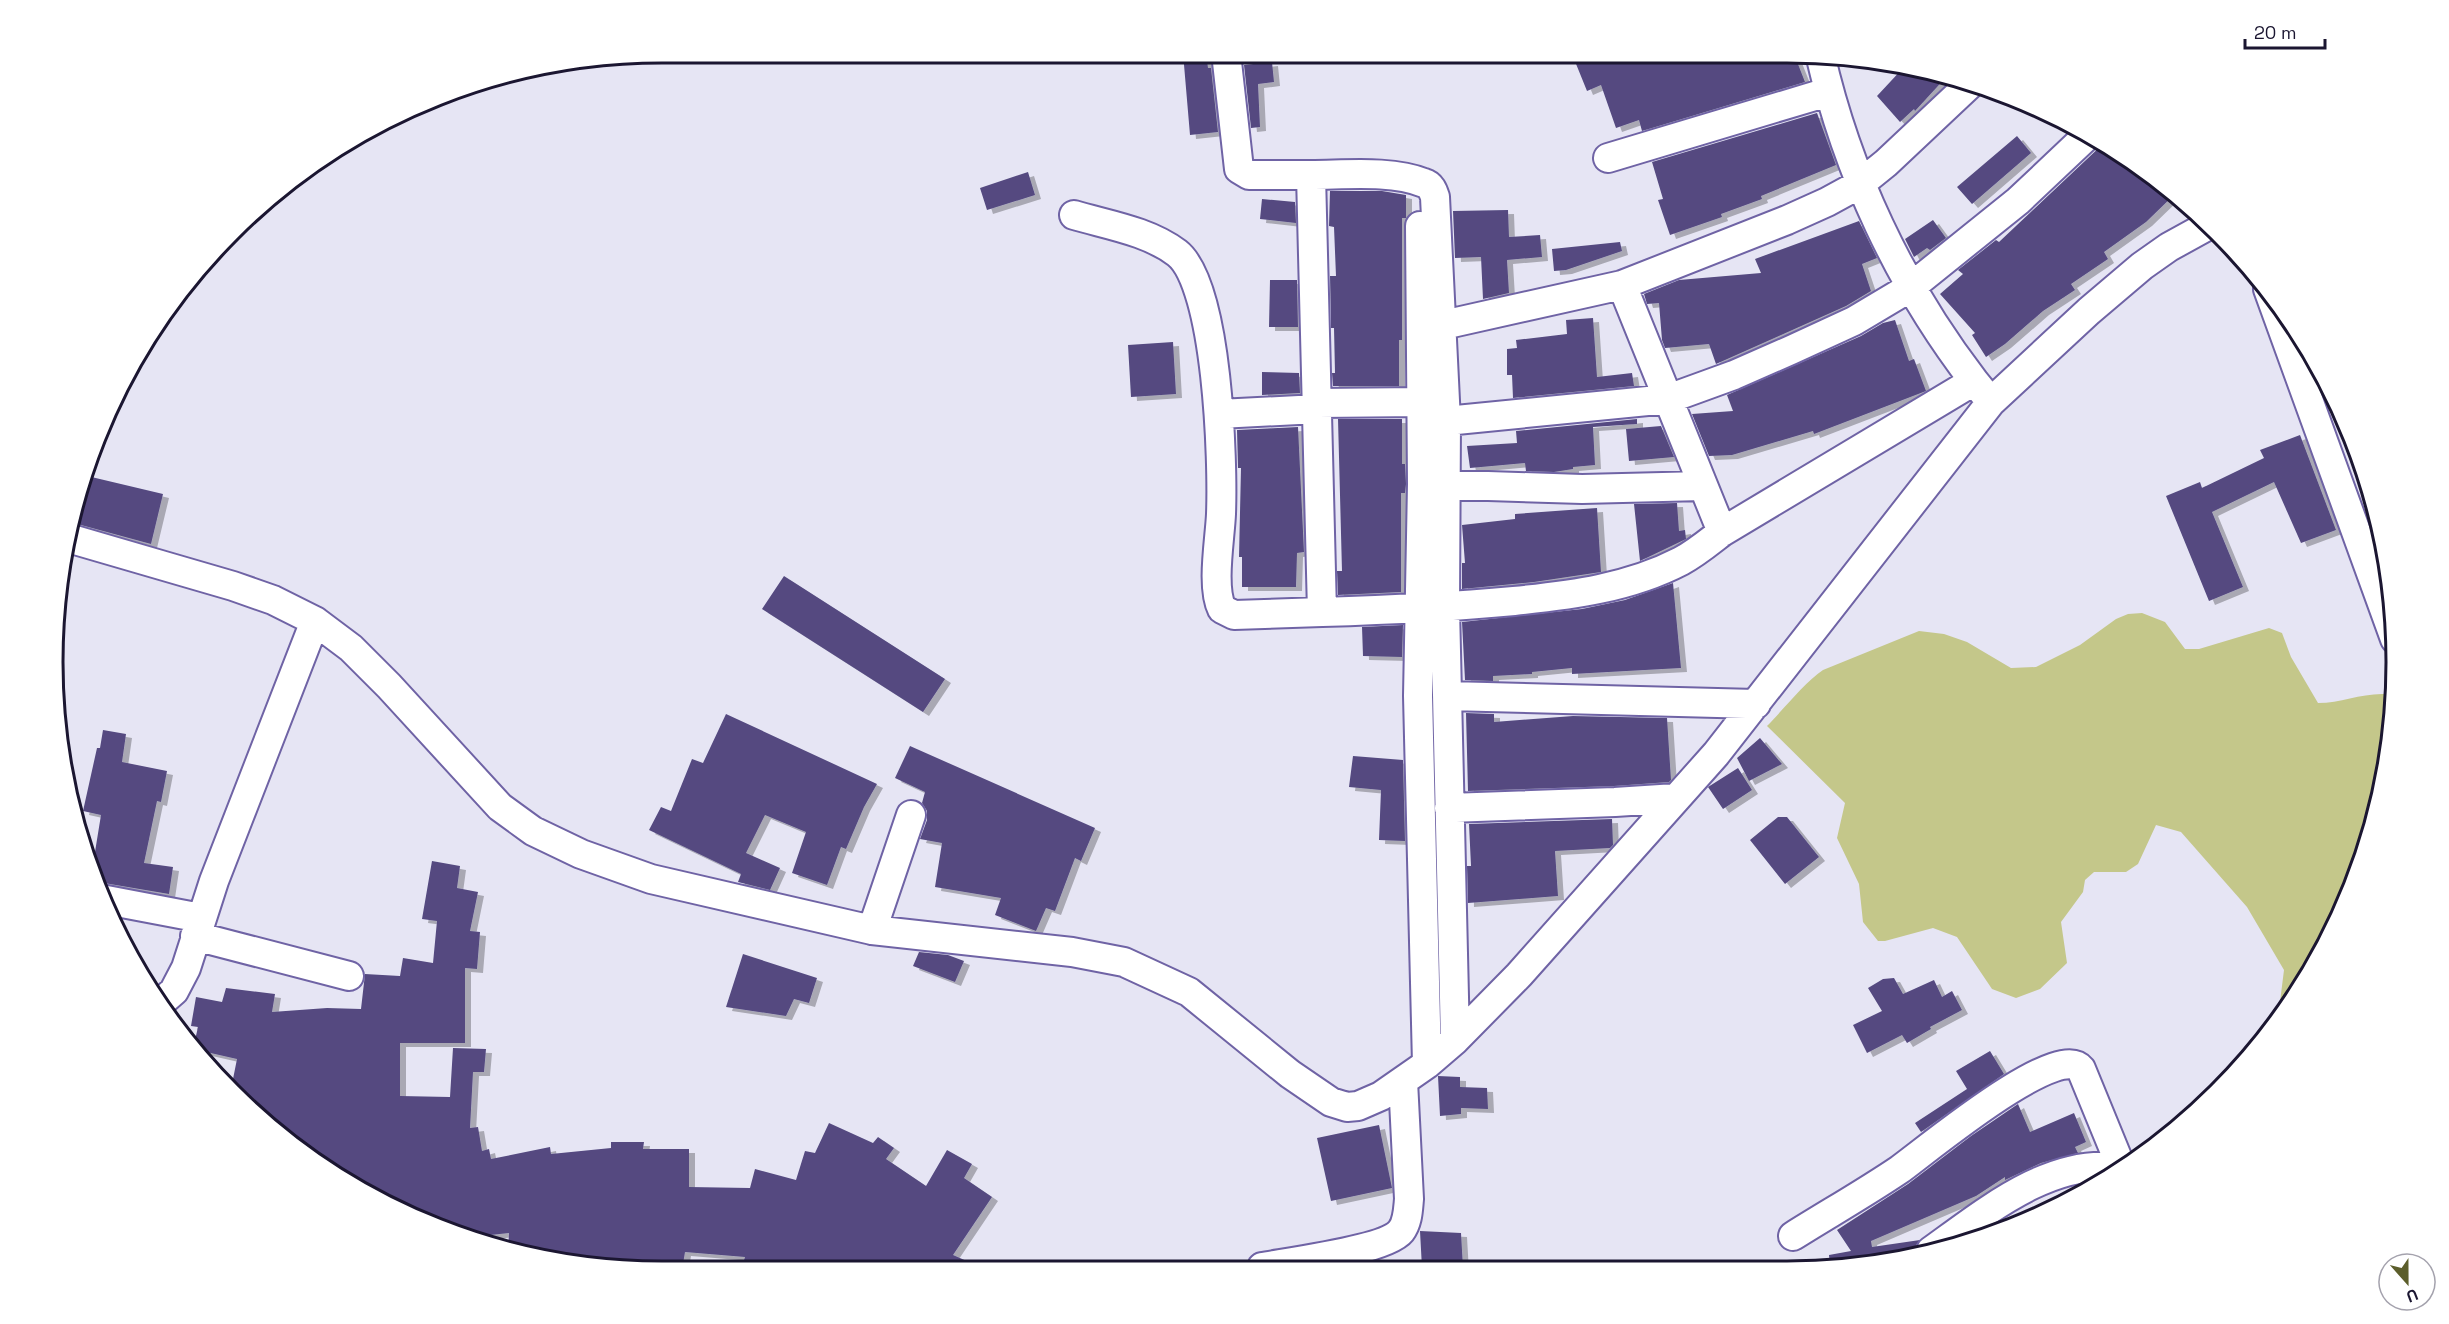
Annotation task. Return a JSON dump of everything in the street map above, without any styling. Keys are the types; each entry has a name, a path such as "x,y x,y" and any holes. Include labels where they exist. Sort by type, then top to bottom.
{"street":[{"path":"1227,63 1239,169 1249,175 1390,176 1420,182 1431,188 1435,197 1446,421 1435,484 1432,608 1418,696 1427,1064"},
{"path":"1822,64 1828,92 1860,184 1930,321 1983,391"},
{"path":"1443,325 1622,285 1787,220 1860,184 1886,164 1964,90"},
{"path":"1608,158 1828,92"},
{"path":"1446,421 1668,399 1734,375 1843,326 1911,287 2018,201 2083,141"},
{"path":"1311,175 1322,612"},
{"path":"1420,182 1421,402 1435,484"},
{"path":"1074,215 1156,240 1183,259 1197,284 1206,313 1219,414 1221,511 1218,589 1221,606 1224,611 1233,615 1432,608 1559,596 1618,586 1681,561 1722,532 1983,391 2089,311 2142,266 2201,229"},
{"path":"1622,285 1722,532"},
{"path":"2280,322 2383,607"},
{"path":"76,540 263,596 315,621 351,648 390,686 500,807 533,831 580,854 651,879 872,930 1072,952 1124,962 1190,992 1308,1087 1340,1106 1353,1106 1381,1096 1427,1064 1455,1040 1519,975 1716,754 1756,704 1983,391"},
{"path":"1219,414 1318,406 1421,402"},
{"path":"1435,484 1582,489 1703,486"},
{"path":"1432,608 1448,696 1455,1040"},
{"path":"166,998 178,983 315,621"},
{"path":"1448,696 1756,704"},
{"path":"1449,808 1676,798"},
{"path":"872,930 911,815"},
{"path":"114,903 198,927 349,976"},
{"path":"1793,1236 1899,1170 2002,1094 2026,1080 2064,1064 2074,1064 2080,1070 2119,1160"},
{"path":"1293,1261 1366,1247 1390,1239 1401,1232 1407,1217 1409,1199 1403,1081"},
{"path":"1949,1239 2005,1201 2054,1174 2095,1167 2107,1168"}],"green space":[{"path":"2142,613 2165,622 2185,649 2199,649 2269,628 2282,633 2291,657 2318,703 2385,694 2381,740 2374,779 2366,817 2354,855 2324,927 2306,962 2280,1002 2284,970 2247,907 2181,832 2156,825 2138,864 2126,872 2094,872 2085,880 2083,892 2061,922 2067,963 2040,989 2016,998 1992,989 1957,937 1933,928 1878,941 1863,922 1859,884 1837,838 1845,803 1767,726 1823,670 1919,631 1944,634 1967,642 2011,668 2036,667 2080,645 2116,619 2128,614"}],"building":[{"path":"1184,63 1207,63 1208,68 1211,68 1218,132 1190,135"},
{"path":"1272,63 1274,82 1258,84 1260,127 1251,128 1244,65"},
{"path":"1576,63 1798,63 1805,82 1642,131 1639,120 1616,128 1601,85 1587,91"},
{"path":"1898,74 1941,83 1915,111 1914,109 1900,122 1877,96"},
{"path":"1817,113 1836,165 1761,196 1762,199 1721,214 1722,217 1670,235 1658,200 1663,199 1652,162"},
{"path":"2017,136 2031,153 1972,204 1957,187"},
{"path":"2097,149 2168,201 2146,222 2104,252 2108,259 2071,284 2075,290 2043,311 2005,344 1986,357 1972,335 1975,333 1940,294 1963,274 1958,270 1996,240 1999,242"},
{"path":"1028,172 1035,195 987,210 980,188"},
{"path":"1330,191 1382,191 1406,195 1406,218 1402,218 1402,340 1399,340 1399,386 1333,386 1334,328 1331,328 1330,276 1336,276 1334,227 1329,226"},
{"path":"1262,199 1295,202 1296,223 1260,219"},
{"path":"1508,210 1509,237 1540,235 1542,257 1507,260 1509,293 1483,299 1481,257 1455,258 1453,211"},
{"path":"1933,220 1946,238 1930,250 1927,248 1914,257 1905,239"},
{"path":"1859,221 1877,258 1862,264 1871,291 1846,306 1716,364 1709,344 1665,348 1662,340 1659,303 1647,304 1644,294 1679,280 1761,273 1755,259"},
{"path":"1620,242 1622,251 1566,270 1554,271 1552,249"},
{"path":"1270,280 1297,280 1298,327 1269,327"},
{"path":"1593,318 1597,377 1632,373 1634,386 1513,398 1512,375 1507,375 1507,349 1517,348 1516,340 1567,334 1566,320"},
{"path":"1895,320 1909,361 1914,359 1926,391 1814,434 1813,431 1732,455 1709,456 1692,414 1733,411 1727,395 1861,336 1883,323"},
{"path":"1173,342 1176,394 1131,397 1128,345"},
{"path":"1262,372 1299,373 1300,393 1262,395"},
{"path":"1338,419 1402,419 1402,464 1405,464 1406,484 1405,493 1401,493 1401,592 1338,595 1337,571 1342,571"},
{"path":"1637,419 1637,424 1593,427 1595,465 1554,472 1526,471 1525,463 1470,468 1467,446 1517,443 1516,431"},
{"path":"1661,426 1674,457 1629,461 1626,429"},
{"path":"1298,427 1304,552 1297,553 1296,587 1242,587 1242,557 1239,557 1241,468 1238,468 1237,430"},
{"path":"2300,435 2336,530 2301,543 2274,482 2212,512 2243,587 2209,601 2166,496 2200,482 2202,488 2264,458 2260,450"},
{"path":"92,477 163,494 151,544 79,525"},
{"path":"1677,503 1679,531 1685,530 1686,539 1640,561 1634,504"},
{"path":"1597,508 1601,572 1462,589 1462,563 1465,563 1462,525 1515,519 1515,514"},
{"path":"784,576 945,679 923,712 762,609"},
{"path":"1673,583 1681,668 1572,674 1572,668 1532,672 1532,674 1493,676 1493,681 1465,680 1462,622 1582,609 1625,600"},
{"path":"1403,625 1402,657 1363,656 1362,627"},
{"path":"1466,713 1494,714 1494,722 1573,716 1667,718 1671,780 1614,786 1468,791"},
{"path":"726,714 877,784 864,807 846,849 841,847 827,885 792,873 806,832 765,815 746,853 780,868 770,890 738,882 741,874 649,830 661,807 671,811 692,759 703,763"},
{"path":"103,730 126,734 122,762 167,771 161,802 157,801 144,863 173,867 169,894 106,883 95,854 101,815 83,811 97,748 100,748"},
{"path":"1760,738 1782,764 1749,781 1737,758"},
{"path":"910,746 1095,828 1081,861 1075,858 1055,911 1046,908 1036,931 995,915 1001,898 935,887 942,843 920,839 927,820 927,811 922,803 925,792 895,778"},
{"path":"1353,756 1403,760 1405,841 1379,840 1381,790 1349,787"},
{"path":"1738,768 1752,790 1723,809 1708,787"},
{"path":"1778,817 1787,817 1819,857 1785,884 1750,840"},
{"path":"1612,819 1613,845 1610,848 1555,851 1558,896 1468,903 1467,866 1471,866 1469,824"},
{"path":"432,861 460,866 457,888 478,892 470,931 480,932 477,969 465,968 465,1043 400,1043 400,1096 450,1097 453,1048 486,1049 484,1072 473,1072 470,1128 478,1127 482,1151 489,1149 491,1159 550,1147 551,1154 611,1148 611,1142 644,1142 643,1149 689,1149 689,1187 750,1188 755,1169 796,1180 805,1151 815,1153 829,1123 873,1143 878,1137 894,1148 886,1159 926,1186 947,1150 972,1164 964,1178 992,1197 953,1255 967,1261 744,1261 745,1257 685,1252 684,1261 623,1260 584,1256 509,1241 509,1233 489,1235 433,1215 362,1181 329,1160 297,1137 238,1086 233,1080 237,1059 208,1052 196,1037 198,1027 191,1026 196,997 222,1002 226,988 275,994 272,1012 327,1008 361,1009 365,974 400,976 403,958 433,963 437,921 422,919"},
{"path":"919,952 948,955 964,961 955,982 913,966"},
{"path":"743,954 817,978 809,1003 794,999 786,1016 726,1007"},
{"path":"1894,978 1903,994 1934,980 1942,997 1952,991 1962,1010 1930,1027 1931,1029 1907,1043 1902,1035 1867,1053 1853,1025 1882,1011 1868,988 1883,979"},
{"path":"1990,1051 2004,1074 1921,1132 1915,1123 1967,1089 1956,1071"},
{"path":"1438,1076 1460,1077 1460,1087 1487,1088 1488,1109 1461,1108 1461,1114 1440,1116"},
{"path":"2018,1104 2030,1132 2074,1113 2086,1142 2075,1147 2078,1153 2041,1163 2005,1180 2005,1177 1976,1196 1871,1241 1872,1247 1920,1240 1915,1247 1829,1260 1829,1255 1851,1251 1837,1230 1908,1184"},
{"path":"1379,1125 1392,1188 1331,1201 1317,1138"},
{"path":"1420,1231 1461,1233 1463,1261 1422,1261"}]}
